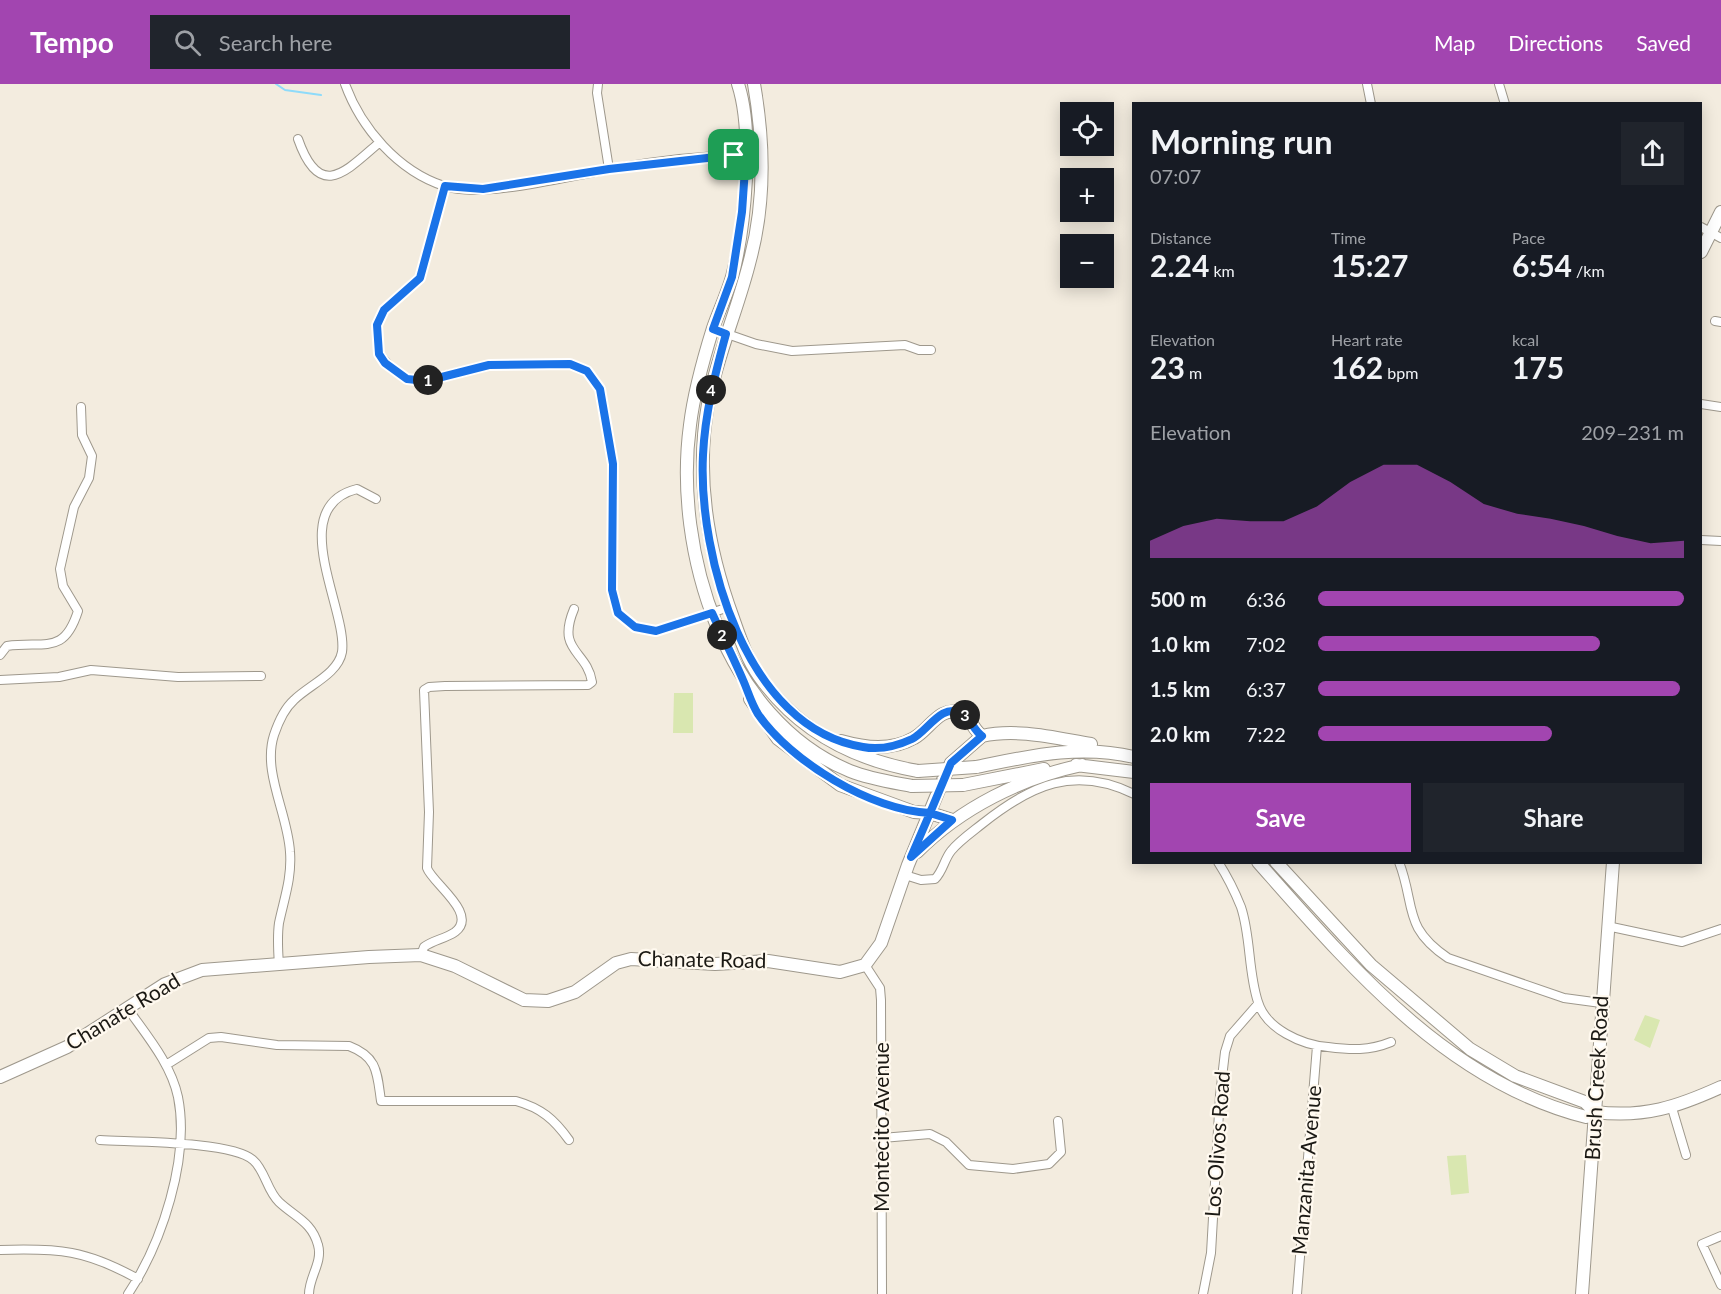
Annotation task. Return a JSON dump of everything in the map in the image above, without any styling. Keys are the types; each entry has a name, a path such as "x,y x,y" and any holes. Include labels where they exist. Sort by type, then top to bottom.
{"main road":[{"path":"738,84 746,154 742,212 732,277 713,329 695,392 687,456 692,538 712,613 749,696 778,739 840,785 914,812 930,813 952,820"},
{"path":"754,84 761,154 751,257 726,334 708,404 703,457 709,536 729,607 745,650 759,676 807,726 861,757 885,766 918,771 976,767 1054,751 1111,752 1132,757"},
{"path":"1702,250 1721,212"},
{"path":"743,681 777,721 825,758 850,771 912,786 963,785 1049,768 1082,765 1132,772"},
{"path":"807,726 838,741 878,748 913,738 938,716 953,711 964,715 982,736"},
{"path":"865,965 881,943 911,857 951,763 982,736 1007,732 1059,738 1108,747 1132,757"},
{"path":"911,857 952,820 1050,771 1082,765"},
{"path":"1260,864 1361,975 1401,1012 1484,1077 1549,1107 1586,1117 1595,1112 1633,1113 1672,1108 1721,1087"},
{"path":"1278,864 1371,965 1470,1049 1515,1076 1585,1102 1595,1112"},
{"name":"Brush Creek Road","path":"1582,1294 1601,1003 1613,864"},
{"name":"Chanate Road","path":"0,1077 68,1047 128,1009 154,989 187,974 222,968 380,956 421,956 454,966 507,993 535,1001 548,1001 568,995 616,963 631,959 693,964 768,961 831,972 865,965"}],"street":[{"path":"345,84 351,99 380,142 417,175 445,186 483,189 609,169 761,154"},
{"path":"598,84 609,169"},
{"path":"1367,84 1371,102"},
{"path":"1498,84 1504,102"},
{"path":"298,139 305,158 314,168 332,176 341,175 380,142"},
{"path":"445,186 420,278 384,310 377,325 379,354 385,363 407,379 426,381 489,365 570,364 587,371 600,389 613,464 612,590 618,613 635,627 656,631 729,607"},
{"path":"713,329 792,351 905,345 919,350 932,350"},
{"path":"1702,404 1721,407"},
{"path":"0,655 7,646 57,643 72,631 78,611 63,586 60,569 74,507 89,477 92,456 82,435 81,407"},
{"path":"279,964 278,933 289,888 290,852 287,829 272,768 273,737 292,702 329,673 342,654 341,635 327,583 323,553 322,532 328,513 337,498 346,491 357,489 376,499"},
{"path":"1702,540 1721,541"},
{"path":"421,956 424,947 456,932 460,922 460,913 454,900 429,876 427,868 429,812 424,690 429,687 445,686 588,685 592,682 590,672 573,649 567,630 574,609"},
{"path":"0,680 59,677 91,670 178,677 261,676"},
{"path":"905,875 921,880 935,879 956,846 1005,806 1045,785 1075,779 1095,780 1132,793"},
{"path":"1219,864 1241,909 1258,1004 1285,1033 1317,1046 1358,1050 1374,1049 1390,1042"},
{"path":"1399,864 1413,920 1432,947 1448,958 1564,998 1601,1003"},
{"path":"1607,926 1682,942 1721,930"},
{"name":"Montecito Avenue","path":"865,965 880,988 882,1000 882,1294"},
{"name":"Los Olivos Road","path":"1203,1294 1211,1253 1220,1095 1225,1052 1230,1036 1258,1004"},
{"path":"128,1009 166,1065 178,1097 179,1145 167,1207 156,1243 128,1294"},
{"path":"166,1065 209,1038 222,1037 277,1045 349,1046 360,1050 376,1066 381,1101 516,1101 534,1106 553,1118 569,1140"},
{"name":"Manzanita Avenue","path":"1297,1294 1317,1046"},
{"path":"1672,1108 1686,1155"},
{"path":"882,1138 930,1134 946,1142 969,1165 1013,1169 1049,1164 1061,1152 1058,1121"},
{"path":"100,1140 237,1150 256,1162 277,1200 305,1220 318,1246 318,1259 309,1294"},
{"path":"1721,1236 1702,1244 1721,1285"},
{"path":"0,1250 53,1248 90,1255 138,1279"}],"green space":[{"path":"674,693 693,693 693,733 673,733"},
{"path":"1645,1015 1660,1020 1650,1048 1634,1040"},
{"path":"1466,1155 1469,1193 1451,1195 1447,1156"}],"waterway":[{"path":"276,84 285,90 321,95"}],"route":[{"path":"734,155 609,169 483,189 445,186 425,267 420,278 384,310 377,325 376,337 379,354 385,363 407,379 426,381 489,365 552,363 578,366 596,379 600,389 613,464 612,590 618,613 635,627 646,631 665,630 712,613 758,714 778,739 840,785 914,812 930,813 911,857 952,820 930,813 951,763 982,736 976,732 964,715 953,711 938,716 913,738 878,748 838,741 807,726 759,676 745,650 714,558 703,487 703,457 708,404 726,334 713,329 732,277 742,212 746,154 734,155"}]}
